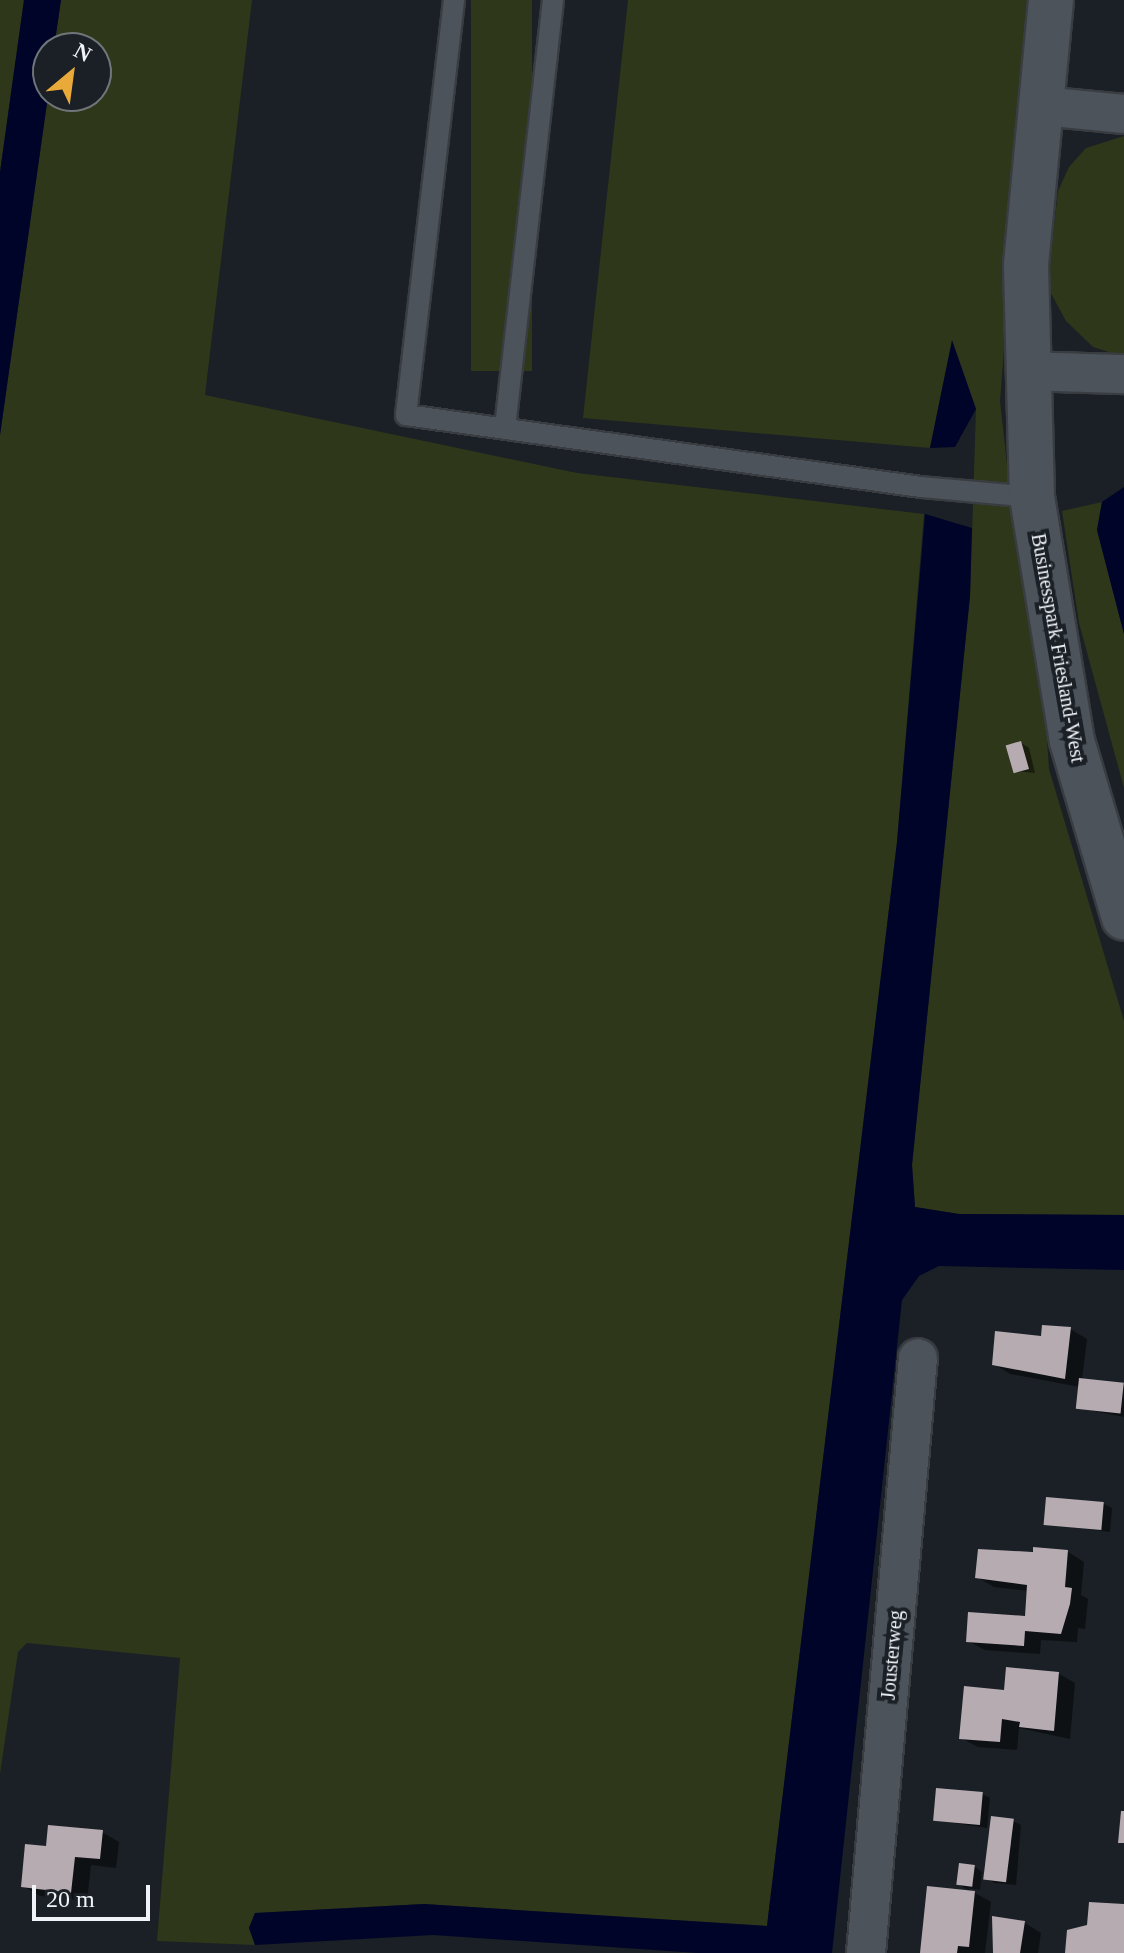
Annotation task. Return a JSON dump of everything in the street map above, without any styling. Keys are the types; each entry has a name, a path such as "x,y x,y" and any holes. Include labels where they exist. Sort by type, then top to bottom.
{"street":[{"name":"Businesspark Friesland-West","path":"1051,0 1026,266 1026,371 1032,497 1072,741 1124,918"},
{"path":"1041,106 1124,114"},
{"path":"1026,371 1124,374"},
{"name":"Jousterweg","path":"866,1953 918,1358"}],"lane":[{"path":"454,0 406,415 921,487 1032,497"},
{"path":"505,428 553,0"}],"green space":[{"path":"0,0 24,0 0,172"},
{"path":"61,0 252,0 205,395 577,473 924,514 897,842 767,1926 424,1904 255,1913 249,1928 255,1945 157,1941 180,1658 27,1643 18,1652 0,1774 0,435 46,112 112,112 112,32 56,32"},
{"path":"471,0 532,0 532,371 471,371"},
{"path":"628,0 1031,0 1000,401 1018,562 1042,667 1049,769 1124,1021 1124,1215 959,1214 915,1207 912,1165 970,596 976,409 952,342 930,448 583,418"},
{"path":"1124,136 1124,357 1093,347 1066,321 1047,286 1058,191 1069,167 1086,148"},
{"path":"1102,502 1097,530 1124,634 1124,788 1079,623 1062,511"}],"water":[{"path":"24,0 61,0 56,32 32,32 32,112 46,112 0,435 0,172"},
{"path":"952,340 976,409 955,447 930,448"},
{"path":"1124,487 1124,634 1097,530 1102,502"},
{"path":"925,514 972,528 970,596 912,1165 915,1207 959,1214 1124,1215 1124,1270 939,1266 919,1276 902,1300 832,1953 698,1953 433,1935 255,1945 249,1928 255,1913 424,1904 767,1926 897,842"}],"building":[{"path":"1021,741 1029,769 1014,773 1006,745"},
{"path":"1042,1325 1071,1327 1065,1379 992,1365 995,1331 1041,1336"},
{"path":"1079,1378 1124,1383 1121,1414 1076,1409"},
{"path":"1046,1497 1104,1502 1101,1530 1044,1525"},
{"path":"1033,1547 1068,1550 1065,1587 1072,1588 1061,1634 1025,1631 1024,1646 966,1642 968,1612 1025,1616 1027,1585 975,1578 978,1549 1033,1552"},
{"path":"1006,1667 1059,1672 1054,1731 1019,1727 1020,1722 1002,1719 1000,1742 959,1739 964,1686 1004,1690"},
{"path":"936,1788 983,1792 980,1825 933,1821"},
{"path":"1121,1811 1124,1811 1124,1843 1118,1843"},
{"path":"991,1816 1014,1819 1006,1882 983,1880"},
{"path":"48,1825 103,1830 100,1859 75,1857 71,1893 21,1887 25,1844 46,1846"},
{"path":"959,1863 975,1865 972,1887 956,1885"},
{"path":"927,1886 975,1891 969,1947 958,1946 957,1953 920,1953"},
{"path":"1089,1902 1124,1904 1124,1953 1065,1953 1067,1930 1087,1925"},
{"path":"992,1916 1025,1921 1020,1953 993,1953"}]}
